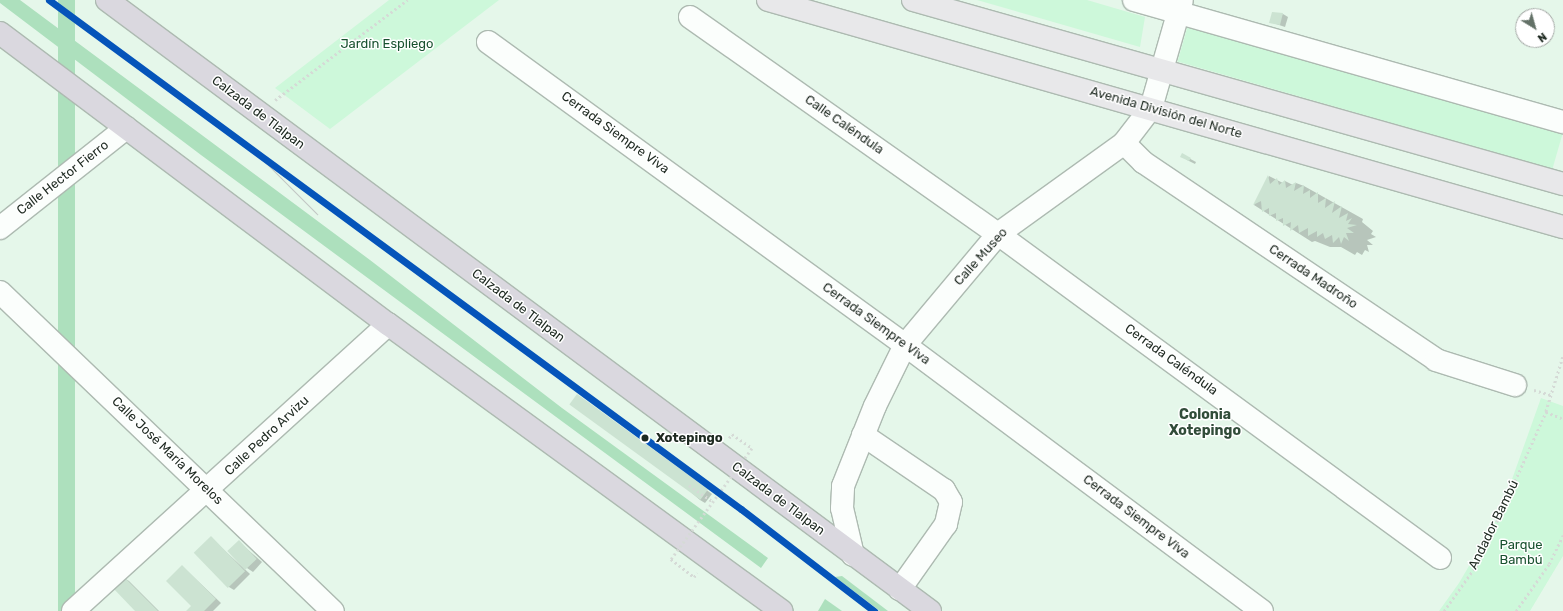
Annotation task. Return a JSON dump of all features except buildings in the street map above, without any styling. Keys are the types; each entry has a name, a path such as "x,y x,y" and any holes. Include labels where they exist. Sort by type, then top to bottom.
{"highway":[{"name":"Calzada de Tlalpan","path":"107,0 930,611"},
{"path":"0,33 388,324 782,611"}],"main road":[{"name":"Avenida División del Norte","path":"768,0 1151,108 1563,227"},
{"path":"917,1 1160,72 1563,184"}],"street":[{"path":"1134,0 1180,6 1563,122"},
{"name":"Calle Museo","path":"853,555 846,530 841,497 843,486 863,435 905,345 998,234 1124,143 1151,108 1180,6"},
{"name":"Calle Caléndula","path":"690,17 998,234"},
{"name":"Cerrada Siempre Viva","path":"488,42 905,345 1262,611"},
{"name":"Calle Hector Fierro","path":"0,228 126,128"},
{"name":"Cerrada Madroño","path":"1124,143 1143,162 1436,360 1515,386"},
{"name":"Cerrada Caléndula","path":"998,234 1440,558"},
{"name":"Calle José María Morelos","path":"0,292 333,611"},
{"name":"Calle Pedro Arvizu","path":"73,611 388,324"},
{"path":"863,435 944,490 951,502 946,524 900,589"}],"path":[{"path":"259,113 406,0"},
{"name":"Andador Bambú","path":"1444,611 1478,563 1546,412 1563,357"},
{"path":"1546,412 1563,419"},
{"path":"694,577 671,560 752,448 732,434"},
{"path":"689,485 713,502"},
{"path":"1516,611 1549,564 1563,535"}],"green space":[{"path":"0,0 20,0 370,260 562,408 768,558 761,568 201,155 0,3"},
{"path":"58,0 75,0 75,611 58,611"},
{"name":"Jardín Espliego","path":"389,0 499,0 330,129 275,88"},
{"path":"977,0 1087,0 1145,17 1140,47"},
{"path":"1188,25 1563,132 1552,169 1178,62"},
{"name":"Parque Bambú","path":"1541,398 1563,406 1563,556 1530,611 1439,611 1459,583 1500,513"},
{"path":"842,576 888,611 880,611 835,577"},
{"path":"825,599 842,611 818,611"}],"tram line":[{"path":"260,157 317,214"}],"transit line":[{"path":"49,0 741,509 874,611"}],"place":[{"name":"Xotepingo","path":"645,438"}],"district":[{"name":"Colonia Xotepingo","path":"1205,424"}]}
